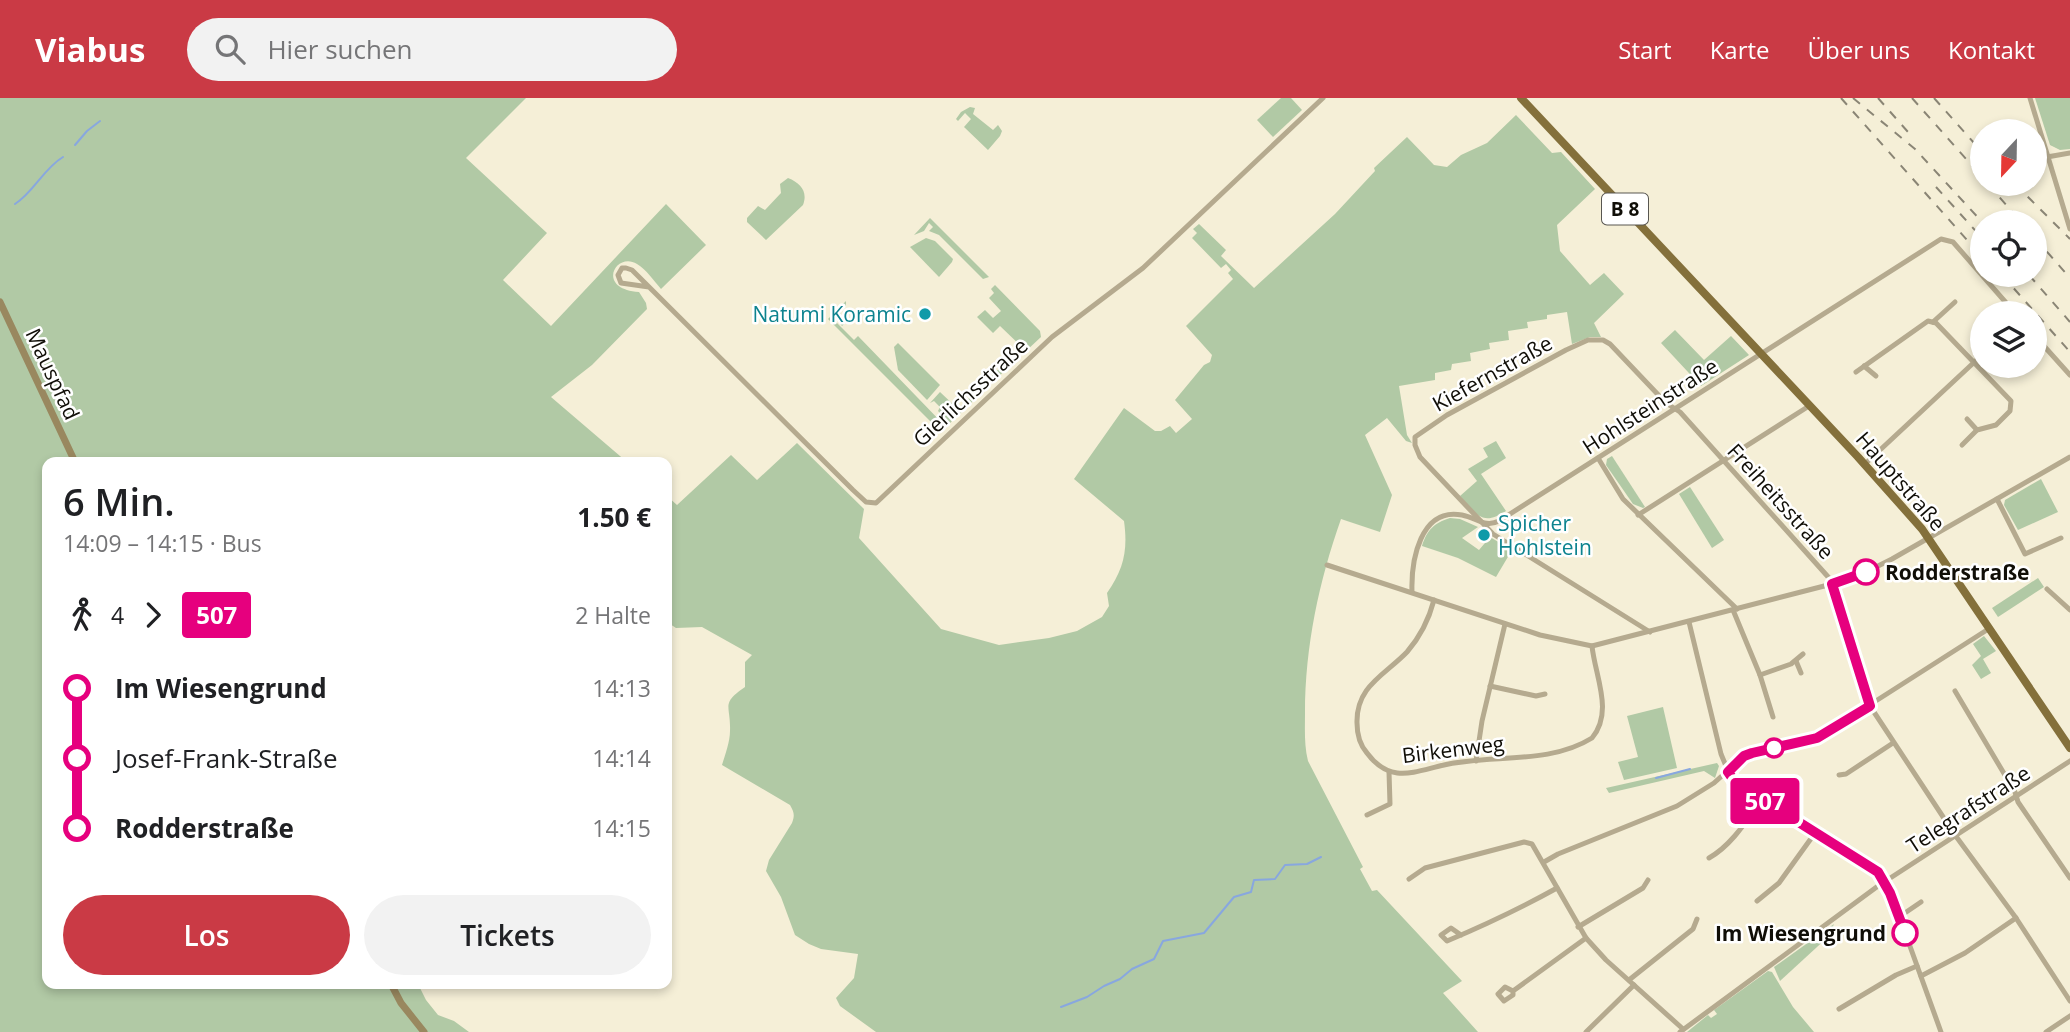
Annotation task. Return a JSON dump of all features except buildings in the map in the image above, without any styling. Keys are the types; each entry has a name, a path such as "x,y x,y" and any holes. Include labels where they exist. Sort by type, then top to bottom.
{"main road":[{"name":"B 8","path":"1521,98 1761,354"},
{"name":"Hauptstraße","path":"1761,354 1865,464 1929,538 2070,748"}],"street":[{"name":"Gierlichsstraße","path":"649,287 621,284 619,272 626,268 632,270 853,490 866,502 876,503 1052,337 1143,268 1323,98"},
{"path":"2030,98 2036,119"},
{"path":"2048,157 2070,153"},
{"path":"2048,160 2070,228"},
{"name":"Hohlsteinstraße","path":"1486,525 1499,522 1941,239 1953,242 2005,301"},
{"name":"Mauspfad","path":"0,302 73,457"},
{"path":"1933,322 1955,302"},
{"path":"1856,372 1928,321 1933,322 1970,358"},
{"name":"Kiefernstraße","path":"1486,525 1471,513 1420,457 1415,440 1427,427 1536,365 1577,345 1595,340 1610,344 1675,408"},
{"path":"2047,349 2070,375"},
{"path":"1864,366 1877,376"},
{"path":"1865,464 1970,366"},
{"path":"1962,445 1978,430 1996,425 2010,411 2008,397 1990,378"},
{"path":"1638,515 1809,406"},
{"name":"Freiheitsstraße","path":"1675,408 1830,579 1870,706 2070,1001"},
{"path":"1967,419 1978,430"},
{"path":"1327,565 1540,635 1592,646 1832,584 1879,567 2070,457"},
{"path":"1598,458 1623,499 1734,604 1773,717"},
{"path":"1997,499 2025,554 2061,538"},
{"path":"1412,592 1418,546 1430,524 1444,515 1453,514 1486,525 1493,534 1650,632"},
{"path":"2047,589 2070,610"},
{"name":"Birkenweg","path":"1434,600 1419,636 1408,651 1368,685 1358,705 1357,727 1364,750 1389,772 1408,774 1453,763 1545,753 1592,738 1601,722 1603,704 1592,646"},
{"path":"1689,622 1721,754 1728,772 1735,782 1878,872 1885,882 1899,917 1940,1031 1932,1032"},
{"path":"1476,761 1478,740 1505,624"},
{"path":"1544,862 1677,806 1704,790 1744,756 1821,736 1990,628"},
{"path":"1760,675 1796,662 1803,654"},
{"path":"1796,662 1801,673"},
{"path":"1490,686 1536,695 1545,694"},
{"path":"1955,691 2016,796 2070,878"},
{"path":"1839,775 1846,774 1893,743"},
{"name":"Telegrafstraße","path":"1681,1030 1885,882 2070,761"},
{"path":"1367,815 1390,804 1389,772"},
{"path":"1709,858 1729,841 1762,799"},
{"path":"1757,901 1768,894 1786,875 1815,833"},
{"path":"1409,880 1425,868 1524,842 1536,849 1586,938 1681,1030"},
{"path":"1578,927 1643,888 1648,880"},
{"path":"1461,935 1503,918 1557,888"},
{"path":"1899,917 1921,902"},
{"path":"1921,976 1960,956 2016,918"},
{"path":"1586,1032 1631,982 1693,929 1697,919"},
{"path":"1513,991 1586,938"},
{"path":"1839,1009 1896,975 1917,966"},
{"path":"394,989 424,1032"},
{"path":"2046,1032 2070,1016"}],"green space":[{"path":"0,98 526,98 466,158 547,233 503,280 551,326 666,204 706,245 661,289 637,264 629,261 617,266 613,278 617,285 639,292 647,309 592,365 551,397 621,457 42,457 42,989 420,989 438,1015 454,1021 469,1032 0,1032"},
{"path":"1281,98 1291,98 1302,110 1273,137 1257,120"},
{"path":"2035,98 2070,98 2070,149 2060,150 2050,145 2048,119 2042,119"},
{"path":"970,107 975,108 973,114 993,130 998,125 1002,131 988,150 964,127 971,119 965,113 958,121 956,119"},
{"path":"1516,115 1552,153 1561,152 1595,189 1557,225 1560,251 1590,285 1604,273 1624,294 1594,323 1601,337 1590,337 1572,344 1567,312 1547,315 1547,319 1527,322 1528,328 1508,331 1509,340 1489,343 1490,349 1470,353 1471,361 1452,364 1451,370 1435,373 1435,380 1399,386 1407,435 1412,443 1406,441 1387,418 1365,435 1392,495 1380,532 1341,519 1315,614 1306,688 1305,737 1308,761 1363,867 1360,869 1372,891 1377,890 1462,981 1443,993 1478,1032 876,1032 840,1006 836,998 854,978 858,954 821,949 795,935 781,897 766,871 769,860 792,823 794,816 790,805 722,765 730,735 728,706 732,697 745,687 745,662 752,655 702,627 676,628 672,625 672,500 677,505 731,455 757,480 797,443 864,509 859,538 941,629 999,645 1077,631 1102,617 1109,606 1107,593 1121,567 1125,541 1124,521 1074,479 1124,408 1155,431 1170,426 1176,433 1192,419 1175,400 1204,365 1210,362 1212,355 1186,326 1233,279 1226,264 1221,268 1192,238 1197,233 1193,229 1199,224 1226,250 1221,256 1254,288 1335,214 1375,171 1374,168 1407,137 1434,165 1447,167 1461,155 1487,143"},
{"path":"788,178 802,188 805,196 803,205 766,240 747,222 747,218 758,206 765,210 781,193 780,184"},
{"path":"930,218 989,277 983,279 939,235 929,231 933,227 929,223 924,231 914,235"},
{"path":"926,238 935,241 953,259 939,277 910,247"},
{"path":"995,285 1040,331 1041,337 1026,351 1000,326 993,333 977,317 985,310 993,318 1001,311 989,298 994,293 991,289"},
{"path":"846,301 846,306 841,308 840,320 845,320 845,323 842,326 836,318 834,320 854,340 858,336 946,427 941,432 828,319"},
{"path":"1675,330 1704,360 1731,336 1749,355 1701,386 1661,343"},
{"path":"898,343 940,385 927,400 898,370 894,347"},
{"path":"1018,350 1022,354 993,382 989,380 987,382 990,385 950,423 938,411 940,407 934,401 930,403 940,392 958,409"},
{"path":"1496,441 1506,458 1481,474 1506,511 1498,516 1485,518 1475,513 1460,496 1477,481 1468,469 1488,457 1483,448"},
{"path":"1612,456 1645,507 1633,504 1606,465 1607,459"},
{"path":"2041,479 2058,512 2018,530 2004,505 2005,500"},
{"path":"1690,487 1724,540 1712,548 1679,494"},
{"path":"1450,518 1460,519 1478,527 1462,538 1479,550 1490,537 1512,550 1496,577 1458,558 1422,546 1432,528"},
{"path":"2038,578 2044,587 1998,617 1992,608"},
{"path":"1984,636 1996,651 1983,659 1991,673 1981,679 1972,665 1981,656 1973,644"},
{"path":"1663,707 1677,768 1624,780 1618,762 1638,757 1627,716"},
{"path":"1717,763 1719,766 1715,778 1704,771 1609,793 1606,788"},
{"path":"1834,924 1829,936 1780,981 1774,967"},
{"path":"1768,971 1772,972 1793,1007 1814,1032 1687,1032 1708,1015 1711,1018 1717,1014 1714,1010"}],"waterway":[{"path":"75,145 100,121"},
{"path":"15,204 63,157"},
{"path":"1656,778 1690,769"},
{"path":"1061,1007 1087,997 1120,979 1132,969 1154,959 1163,941 1204,933 1234,897 1251,892 1254,880 1275,879 1285,865 1307,864 1321,857"}],"railway":[{"path":"1841,98 1970,243"},
{"path":"1853,98 1915,149 1971,210"},
{"path":"1878,98 1908,132"},
{"path":"1912,98 1970,163"},
{"path":"1934,98 1970,138"},
{"path":"1936,187 1970,225"},
{"path":"1998,196 2011,210"},
{"path":"2027,196 2070,239"},
{"path":"2047,252 2070,278"},
{"path":"2013,287 2070,352"},
{"path":"2039,287 2070,322"}],"bus line":[{"name":"507","path":"1866,572 1832,584 1870,706 1817,738 1744,756 1728,772 1735,782 1878,872 1890,893 1905,933"}],"place":[{"name":"Natumi Koramic","path":"925,314"},
{"name":"Spicher Hohlstein","path":"1484,535"},
{"name":"Rodderstraße","path":"1866,572"},
{"name":"Im Wiesengrund","path":"1905,933"}]}
